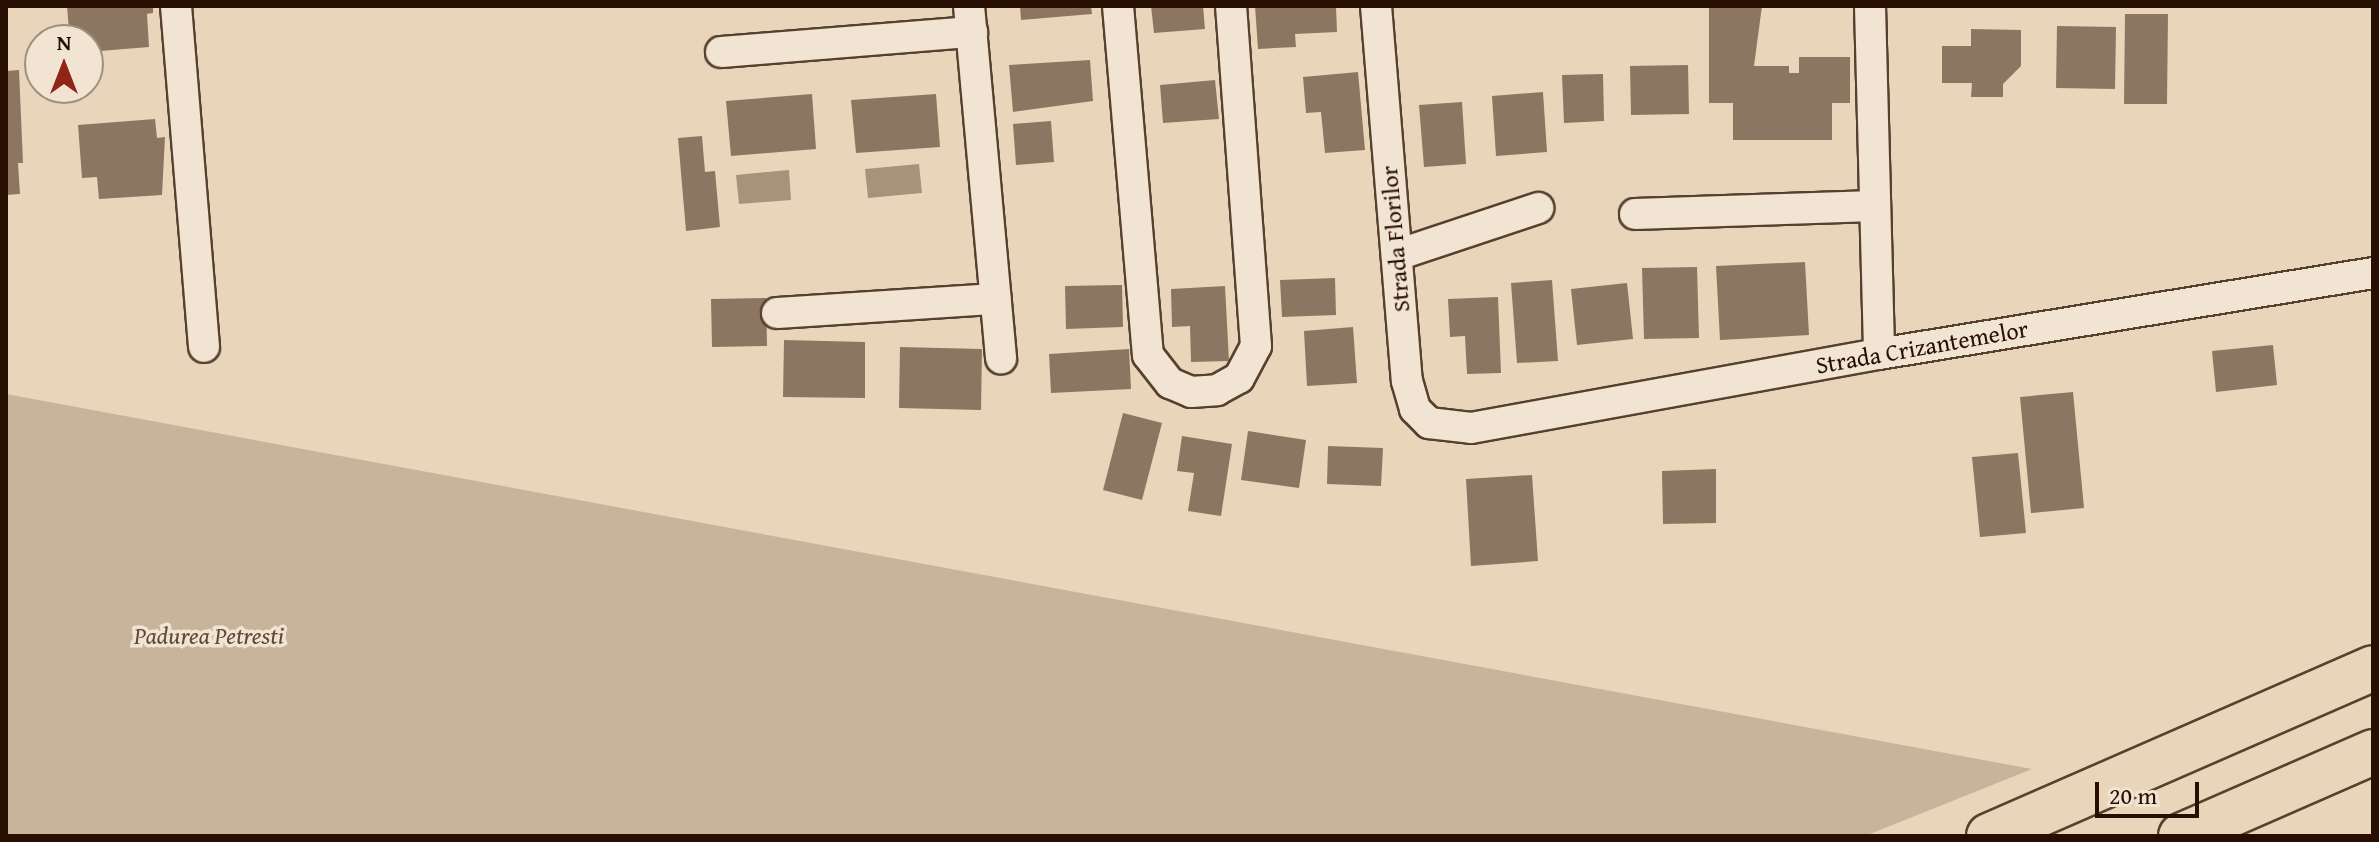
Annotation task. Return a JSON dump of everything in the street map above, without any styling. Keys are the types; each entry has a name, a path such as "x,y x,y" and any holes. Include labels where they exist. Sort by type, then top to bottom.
{"highway":[{"path":"1989,836 2373,668"},
{"path":"2181,836 2373,752"}],"street":[{"path":"176,6 204,347"},
{"path":"1118,6 1148,355 1170,383 1191,392 1217,390 1239,378 1256,346 1231,6"},
{"name":"Strada Florilor","path":"1376,6 1407,381 1415,409 1429,423 1471,428"},
{"path":"1870,6 1879,354"},
{"path":"721,52 971,19 1001,359"},
{"path":"1635,214 1874,206"},
{"path":"1397,255 1538,208"},
{"name":"Strada Crizantemelor","path":"1471,428 1879,354 2373,273"},
{"path":"777,313 996,299"}],"green space":[{"name":"Padurea Petresti","path":"6,394 2032,769 1865,836 6,836"}],"shaded area":[{"path":"919,164 922,193 868,198 865,169"},
{"path":"789,170 791,200 739,204 736,175"}],"building":[{"path":"67,6 153,6 153,13 147,14 149,47 104,51 104,24 68,24"},
{"path":"1020,6 1091,6 1092,14 1021,20"},
{"path":"1151,6 1203,6 1205,29 1154,33"},
{"path":"1255,6 1336,6 1337,32 1295,34 1296,47 1258,49"},
{"path":"1709,6 1762,6 1754,66 1789,66 1789,73 1799,73 1799,57 1850,57 1850,103 1832,103 1832,140 1733,140 1733,103 1709,103"},
{"path":"2125,14 2168,14 2167,104 2124,104"},
{"path":"2057,26 2116,27 2115,89 2056,88"},
{"path":"1971,29 2021,30 2021,66 2003,84 2003,97 1971,97 1972,83 1942,83 1942,46 1971,46"},
{"path":"1090,60 1093,101 1013,112 1009,65"},
{"path":"1688,65 1689,114 1631,115 1630,66"},
{"path":"19,70 23,163 18,163 20,194 6,195 6,71"},
{"path":"1358,72 1365,150 1325,153 1321,112 1306,113 1303,77"},
{"path":"1603,74 1604,121 1564,123 1562,75"},
{"path":"1215,80 1219,119 1163,123 1160,85"},
{"path":"1543,92 1547,152 1496,156 1492,96"},
{"path":"812,94 816,149 731,156 726,101"},
{"path":"936,94 940,147 856,153 851,100"},
{"path":"1462,102 1466,164 1424,167 1419,105"},
{"path":"155,119 157,138 165,137 162,195 99,199 97,177 82,178 78,125"},
{"path":"1051,121 1054,162 1016,165 1013,124"},
{"path":"702,136 705,172 715,171 720,227 686,231 678,138"},
{"path":"1805,262 1809,335 1720,340 1716,266"},
{"path":"1697,267 1699,338 1644,339 1642,268"},
{"path":"1335,278 1336,315 1282,317 1280,280"},
{"path":"1552,280 1558,361 1517,363 1511,283"},
{"path":"1627,283 1633,339 1577,345 1571,289"},
{"path":"1122,285 1123,327 1066,329 1065,286"},
{"path":"1225,286 1229,361 1191,362 1190,326 1172,327 1171,289"},
{"path":"1498,297 1501,373 1467,374 1465,336 1450,337 1448,299"},
{"path":"766,298 767,346 712,347 711,299"},
{"path":"1353,327 1357,383 1307,386 1304,331"},
{"path":"784,340 865,342 865,398 783,397"},
{"path":"2273,345 2277,385 2216,392 2212,351"},
{"path":"900,347 982,349 981,410 899,408"},
{"path":"1129,349 1131,389 1051,393 1049,354"},
{"path":"2073,392 2084,508 2031,513 2020,397"},
{"path":"1123,413 1162,423 1142,500 1103,490"},
{"path":"1248,431 1306,440 1299,488 1241,480"},
{"path":"1182,436 1232,444 1221,516 1188,511 1194,473 1177,471"},
{"path":"1328,446 1383,448 1381,486 1327,484"},
{"path":"2018,453 2026,533 1980,537 1972,457"},
{"path":"1716,469 1716,523 1663,524 1662,471"},
{"path":"1532,475 1538,561 1471,566 1466,479"}]}
